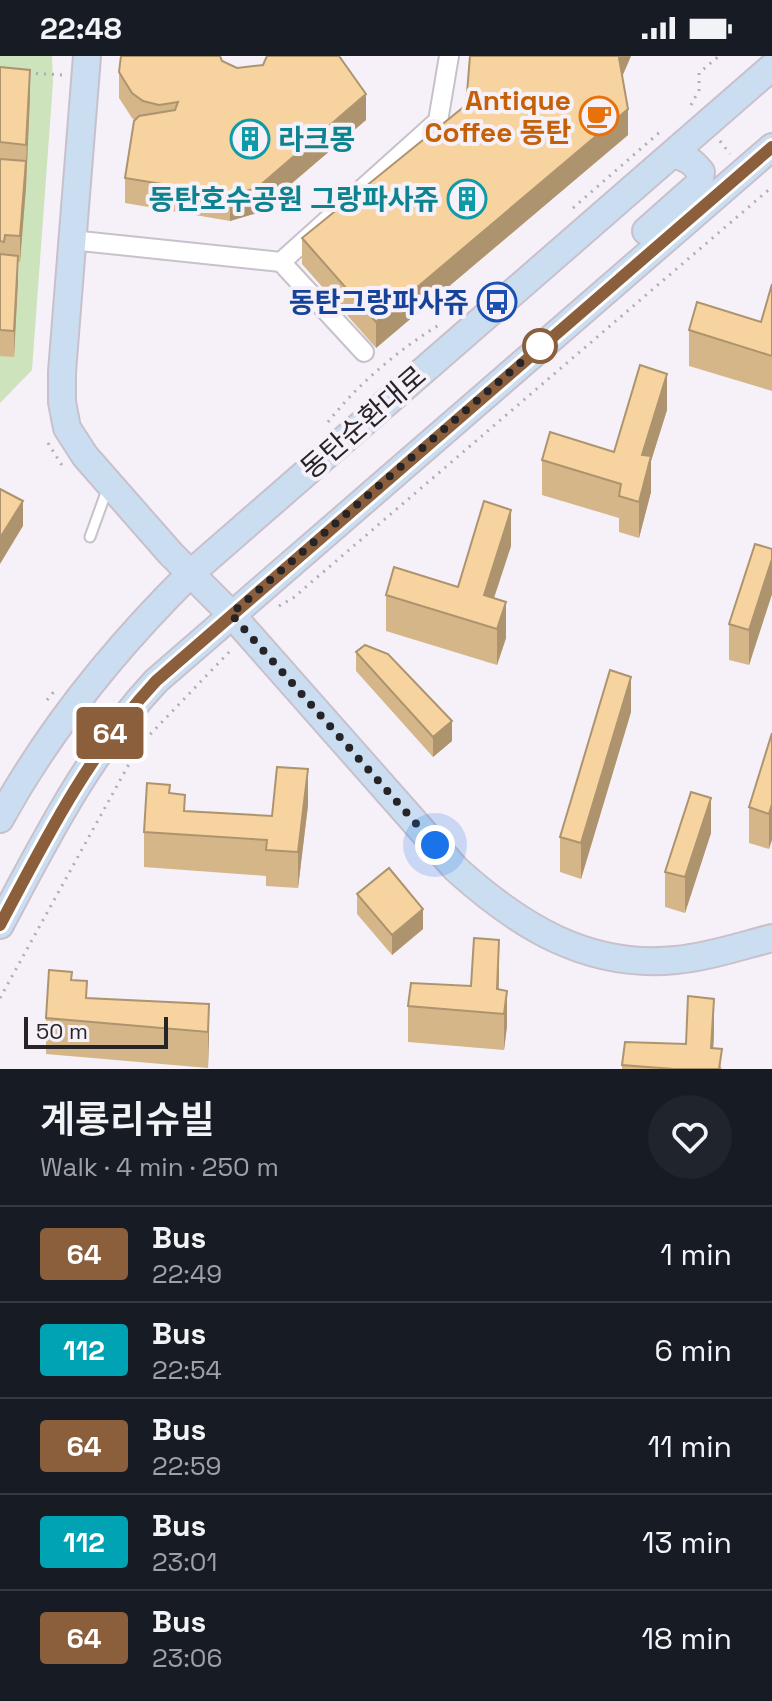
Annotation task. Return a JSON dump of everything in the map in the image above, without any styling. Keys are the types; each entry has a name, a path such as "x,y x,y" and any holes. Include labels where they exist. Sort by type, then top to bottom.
{"main road":[{"path":"87,56 71,240 62,402 67,428 85,456 231,614 456,869 492,902 531,928 593,954 644,962 679,960 772,938"},
{"path":"760,56 772,68"},
{"name":"동탄순환대로","path":"0,819 35,759 92,679 135,628 191,573 772,68"},
{"name":"동탄순환대로","path":"0,925 88,763 117,722 156,681 772,147"},
{"path":"624,273 642,234 699,184 701,172 696,165 685,157 674,155"}],"street":[{"path":"281,262 401,162 438,121 449,56"},
{"path":"71,240 281,262 364,352"}],"lane":[{"path":"90,537 109,484"}],"path":[{"path":"719,56 699,73 699,90 691,106 744,171"},
{"path":"16,72 63,75"},
{"path":"276,608 305,588 772,187"},
{"path":"0,998 139,746 221,659"}],"green space":[{"path":"0,56 52,56 53,82 32,370 0,403"}],"building":[{"name":"라크몽","path":"121,56 220,56 222,61 237,68 263,65 267,56 339,56 366,94 257,188 230,195 125,178 134,121 139,116 175,110 178,102 159,105 143,101 132,93 119,72"},
{"name":"동탄호수공원 그랑파사쥬","path":"470,56 620,56 628,109 376,322 302,238 466,105"},
{"path":"0,67 30,70 26,145 0,142"},
{"path":"0,159 26,161 20,236 5,235 4,242 0,241"},
{"path":"0,254 18,256 14,331 0,330"},
{"path":"772,284 772,356 689,330 697,302 761,322"},
{"path":"640,365 667,374 642,455 651,456 639,502 619,496 621,484 542,460 550,432 614,452"},
{"path":"0,489 23,501 0,538"},
{"path":"484,501 511,510 484,595 506,602 497,629 386,595 394,567 458,587"},
{"path":"755,544 772,549 772,559 749,630 729,624"},
{"path":"365,645 388,654 452,721 433,737 356,652"},
{"path":"610,670 631,677 581,843 560,837"},
{"path":"772,733 772,804 769,814 749,807"},
{"path":"277,767 308,769 298,852 266,850 267,840 144,832 147,783 170,785 169,793 185,795 184,811 272,816"},
{"path":"691,792 711,798 685,877 665,872"},
{"path":"389,868 423,909 392,935 357,894"},
{"path":"474,938 499,940 497,989 507,991 504,1014 408,1006 411,983 471,986"},
{"path":"49,970 72,972 71,980 87,981 86,998 209,1004 208,1032 46,1018"},
{"path":"688,996 714,999 711,1048 722,1049 719,1069 622,1065 625,1042 686,1044"}],"bus line":[{"name":"64","path":"0,925 88,763 117,722 156,681 772,147"}],"place":[{"name":"Antique Coffee 동탄","path":"599,116"},
{"name":"라크몽","path":"250,139"},
{"name":"동탄호수공원 그랑파사쥬","path":"467,199"},
{"name":"동탄그랑파사쥬","path":"497,302"}],"route":[{"path":"435,845 231,614 540,346"}]}
